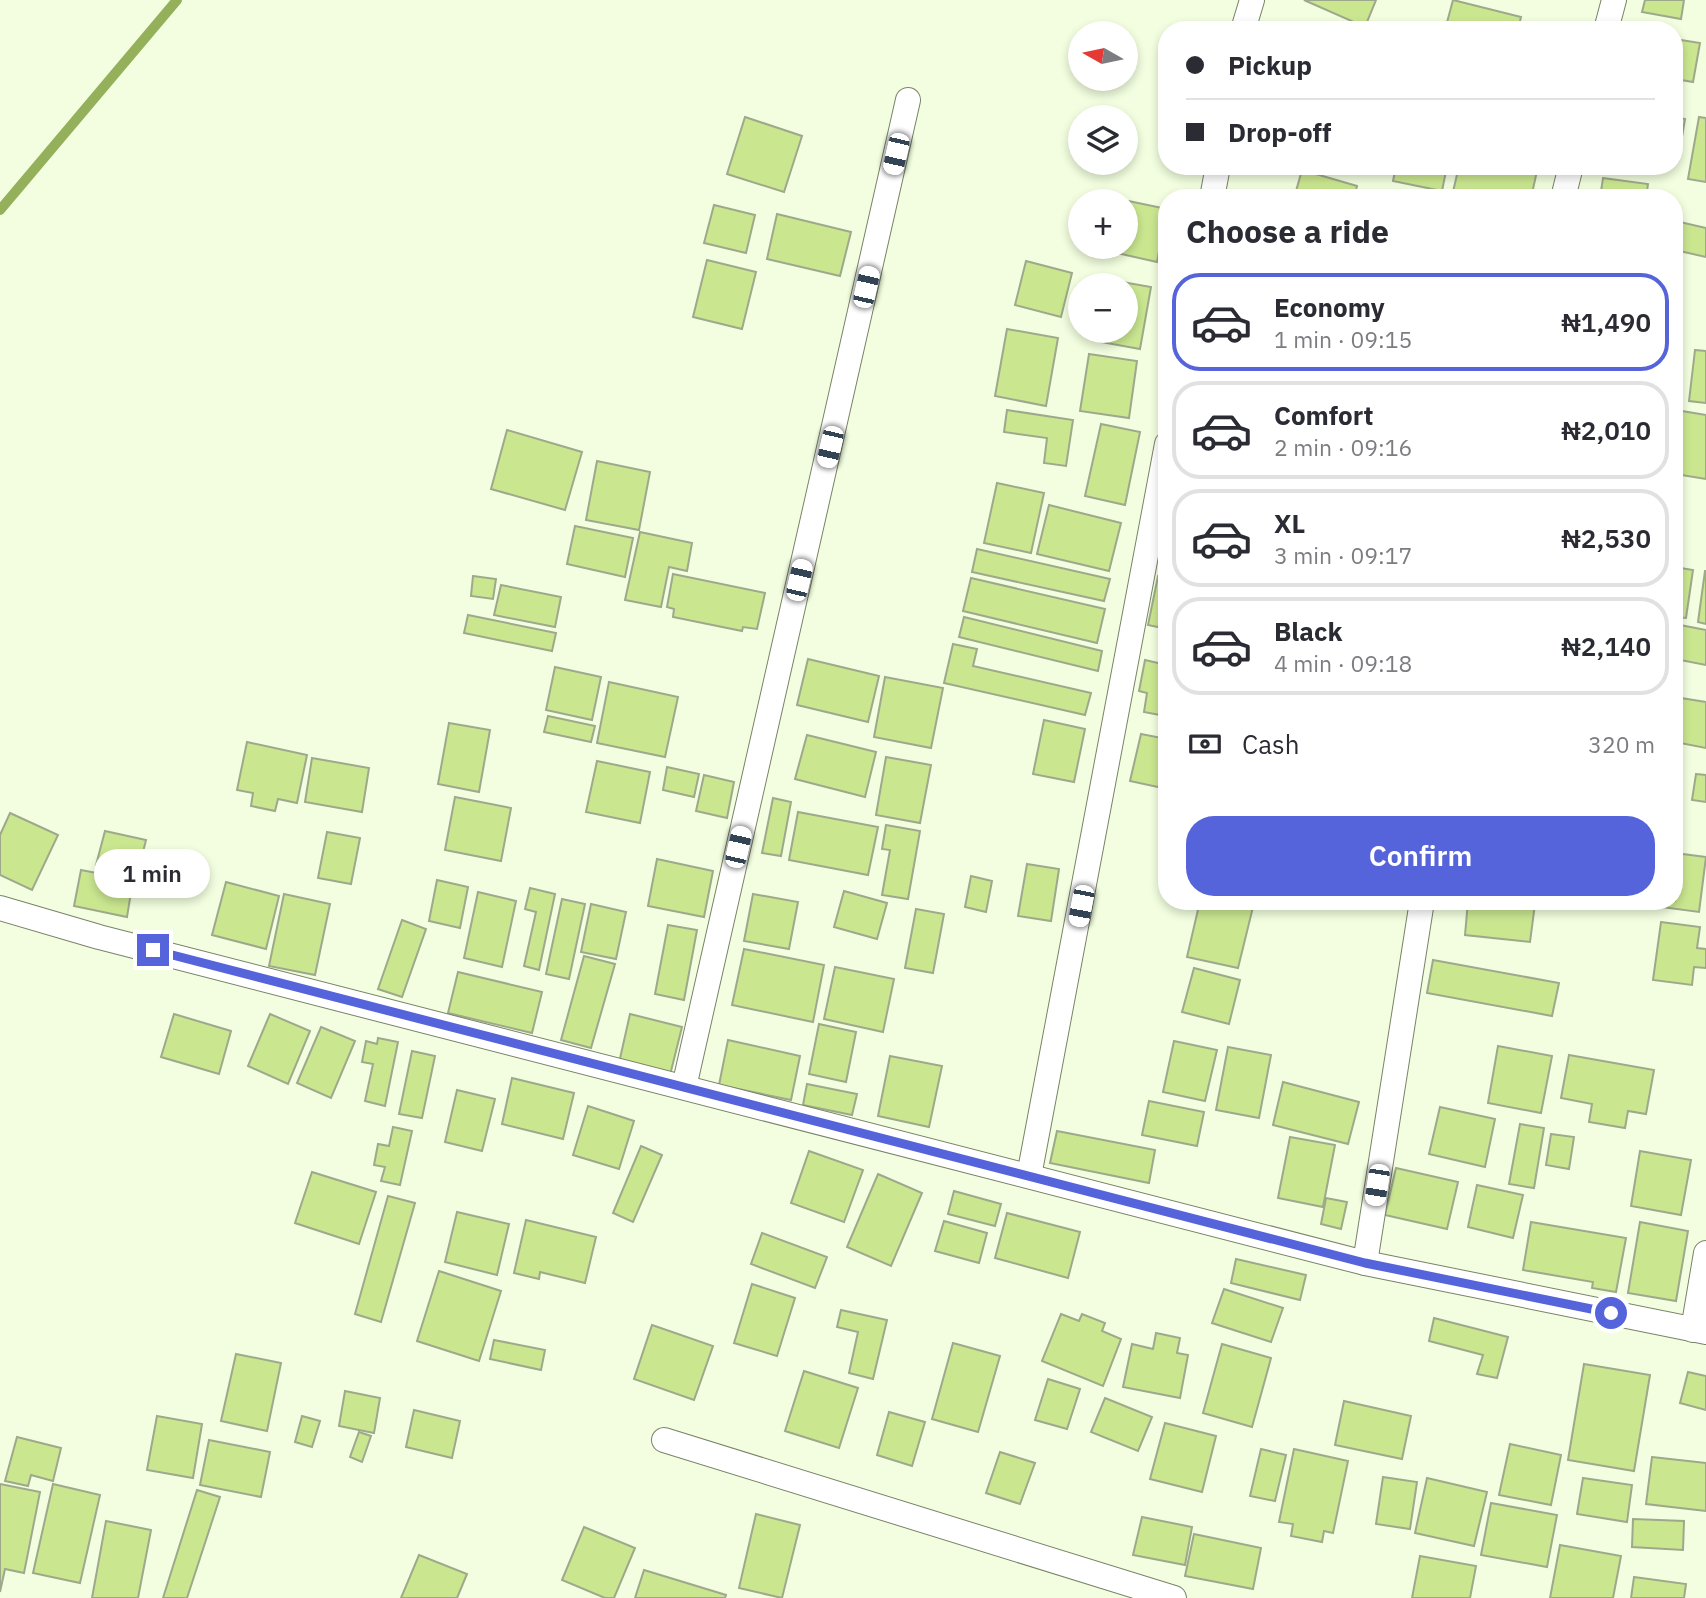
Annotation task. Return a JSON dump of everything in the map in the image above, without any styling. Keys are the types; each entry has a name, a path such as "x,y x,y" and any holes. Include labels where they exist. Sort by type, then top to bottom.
{"street":[{"path":"1246,21 1252,0"},
{"path":"1608,21 1614,0"},
{"path":"684,1087 908,100"},
{"path":"1030,1177 1158,492"},
{"path":"0,908 1365,1263 1700,1331 1706,1253"},
{"path":"1365,1263 1421,910"},
{"path":"664,1440 1174,1598"}],"building":[{"path":"1304,0 1376,0 1367,21 1351,21"},
{"path":"1453,0 1521,17 1520,21 1447,21"},
{"path":"1645,0 1684,0 1681,19 1642,12"},
{"path":"1683,40 1700,43 1693,82 1683,80"},
{"path":"745,117 802,136 784,192 727,174"},
{"path":"1699,117 1706,118 1706,182 1688,179"},
{"path":"1301,175 1319,175 1357,186 1356,189 1297,189"},
{"path":"1394,175 1445,175 1442,189 1393,181"},
{"path":"1457,175 1536,175 1533,189 1454,189"},
{"path":"1603,178 1648,184 1647,189 1601,189"},
{"path":"1138,203 1158,207 1157,262 1138,258"},
{"path":"714,205 755,215 746,253 704,243"},
{"path":"777,214 851,232 840,276 767,259"},
{"path":"1683,223 1706,228 1706,257 1683,252"},
{"path":"707,260 756,272 742,329 693,317"},
{"path":"1026,261 1072,273 1068,273 1068,289 1061,317 1015,305"},
{"path":"1138,285 1151,287 1140,349 1107,343 1138,343"},
{"path":"1007,329 1058,338 1046,406 995,396"},
{"path":"1695,350 1706,351 1706,403 1689,401"},
{"path":"1089,354 1137,361 1129,418 1080,411"},
{"path":"1007,410 1073,420 1066,466 1044,463 1047,438 1004,432"},
{"path":"1683,411 1706,415 1706,479 1683,475"},
{"path":"1101,424 1140,432 1125,505 1085,496"},
{"path":"507,430 582,452 565,510 491,489"},
{"path":"597,461 650,472 639,530 586,520"},
{"path":"997,483 1044,493 1031,553 984,543"},
{"path":"1049,505 1121,523 1109,571 1037,554"},
{"path":"575,526 633,538 625,577 567,564"},
{"path":"640,532 692,543 687,571 669,567 661,607 625,600"},
{"path":"977,549 1110,579 1104,601 972,572"},
{"path":"1683,568 1693,570 1686,618 1683,618"},
{"path":"1706,571 1706,624 1698,622"},
{"path":"673,574 765,593 757,629 743,627 742,631 673,617 674,609 667,607"},
{"path":"473,576 496,579 493,599 471,596"},
{"path":"1158,576 1158,627 1148,625"},
{"path":"971,578 1105,609 1097,643 963,611"},
{"path":"501,585 561,597 555,627 494,615"},
{"path":"468,615 556,633 552,651 464,633"},
{"path":"964,617 1102,651 1098,671 959,637"},
{"path":"1683,626 1706,630 1706,665 1683,661"},
{"path":"953,644 977,649 973,666 1091,693 1085,715 944,683"},
{"path":"808,659 879,676 868,722 797,705"},
{"path":"1145,660 1158,663 1158,715 1144,712 1147,693 1139,691"},
{"path":"555,667 601,677 592,720 546,710"},
{"path":"885,677 943,688 931,748 874,737"},
{"path":"609,682 678,697 665,757 597,743"},
{"path":"1683,698 1706,702 1706,748 1683,744"},
{"path":"548,716 595,726 591,742 544,732"},
{"path":"1044,720 1085,729 1074,782 1033,774"},
{"path":"449,723 490,730 479,792 438,784"},
{"path":"1141,734 1158,737 1158,787 1130,781"},
{"path":"807,735 876,752 865,797 795,779"},
{"path":"247,742 307,755 297,803 278,799 275,811 251,806 253,793 237,790"},
{"path":"886,757 931,765 920,823 876,815"},
{"path":"312,758 369,768 362,812 305,802"},
{"path":"597,761 650,772 640,823 586,812"},
{"path":"667,767 699,774 694,797 663,790"},
{"path":"1696,774 1706,775 1706,802 1692,800"},
{"path":"704,775 734,782 727,818 696,811"},
{"path":"455,797 511,808 501,861 445,850"},
{"path":"773,798 791,802 781,856 762,853"},
{"path":"798,812 878,827 868,875 789,860"},
{"path":"10,813 58,835 32,890 0,875 0,835"},
{"path":"886,825 920,831 908,899 882,895 890,850 882,849"},
{"path":"105,831 146,840 137,876 96,865"},
{"path":"327,832 360,838 351,884 318,878"},
{"path":"1683,854 1706,857 1699,912 1683,910"},
{"path":"657,859 713,871 704,917 648,906"},
{"path":"1027,864 1059,869 1051,921 1018,916"},
{"path":"81,870 133,880 127,917 74,906"},
{"path":"971,876 992,881 986,912 965,907"},
{"path":"437,880 468,887 460,928 429,921"},
{"path":"226,882 279,896 266,949 212,935"},
{"path":"530,888 555,894 539,970 524,966 536,912 525,909"},
{"path":"844,891 887,903 877,939 834,927"},
{"path":"478,892 516,901 502,967 464,958"},
{"path":"284,894 330,904 315,975 269,966"},
{"path":"753,894 798,902 789,949 744,941"},
{"path":"562,899 585,904 569,979 546,974"},
{"path":"591,904 626,912 616,959 581,952"},
{"path":"916,909 944,914 933,973 905,968"},
{"path":"1198,910 1252,910 1238,968 1187,957"},
{"path":"1467,910 1534,910 1530,942 1465,935"},
{"path":"402,920 426,929 402,997 378,989"},
{"path":"1661,922 1700,927 1697,948 1706,949 1706,968 1694,967 1692,985 1653,980"},
{"path":"668,925 697,930 684,1000 655,994"},
{"path":"744,949 824,965 813,1022 732,1005"},
{"path":"584,956 615,964 591,1048 561,1040"},
{"path":"1433,960 1559,983 1552,1016 1427,993"},
{"path":"835,967 894,979 883,1032 824,1019"},
{"path":"1194,968 1240,980 1229,1024 1182,1012"},
{"path":"458,972 542,992 532,1033 448,1013"},
{"path":"174,1014 231,1031 219,1074 161,1057"},
{"path":"270,1014 310,1031 288,1084 248,1066"},
{"path":"630,1014 682,1027 670,1075 619,1063"},
{"path":"819,1024 856,1032 846,1082 809,1074"},
{"path":"321,1027 355,1041 331,1098 297,1083"},
{"path":"378,1038 398,1042 385,1106 365,1101 373,1064 362,1062 366,1041 377,1044"},
{"path":"728,1040 800,1056 791,1100 719,1085"},
{"path":"1174,1041 1217,1050 1205,1101 1163,1092"},
{"path":"1498,1046 1552,1056 1541,1113 1488,1103"},
{"path":"1228,1047 1271,1055 1259,1118 1216,1110"},
{"path":"412,1051 435,1056 422,1118 399,1114"},
{"path":"1569,1055 1654,1070 1646,1114 1628,1111 1625,1128 1589,1122 1592,1104 1561,1098"},
{"path":"890,1056 942,1066 929,1127 878,1116"},
{"path":"512,1078 574,1093 563,1139 502,1124"},
{"path":"1283,1082 1359,1102 1348,1144 1273,1125"},
{"path":"807,1084 857,1094 852,1115 803,1105"},
{"path":"457,1090 495,1099 482,1151 445,1142"},
{"path":"1149,1101 1204,1112 1197,1146 1142,1135"},
{"path":"588,1106 634,1121 619,1169 573,1155"},
{"path":"1440,1107 1495,1119 1485,1167 1429,1154"},
{"path":"1520,1124 1544,1128 1534,1188 1509,1184"},
{"path":"393,1127 412,1131 400,1185 381,1181 385,1167 374,1165 378,1144 389,1146"},
{"path":"1057,1131 1155,1150 1149,1183 1050,1163"},
{"path":"1551,1134 1574,1137 1569,1169 1546,1165"},
{"path":"1290,1137 1335,1145 1323,1207 1278,1198"},
{"path":"641,1146 662,1155 633,1222 613,1213"},
{"path":"809,1151 863,1170 844,1222 791,1203"},
{"path":"1640,1151 1691,1160 1681,1215 1631,1206"},
{"path":"1396,1168 1458,1182 1447,1229 1385,1215"},
{"path":"312,1172 376,1192 359,1244 295,1223"},
{"path":"878,1174 922,1193 891,1266 847,1247"},
{"path":"1477,1185 1523,1195 1513,1238 1468,1227"},
{"path":"954,1191 1001,1204 995,1226 948,1214"},
{"path":"388,1196 415,1203 381,1322 355,1314"},
{"path":"1326,1198 1347,1202 1341,1229 1321,1224"},
{"path":"457,1212 509,1224 497,1275 445,1262"},
{"path":"1007,1213 1080,1232 1068,1278 995,1258"},
{"path":"526,1220 596,1237 585,1283 540,1272 539,1279 514,1273"},
{"path":"944,1221 987,1233 979,1263 935,1251"},
{"path":"1531,1222 1626,1238 1616,1292 1592,1288 1593,1282 1523,1270"},
{"path":"1640,1222 1688,1231 1676,1301 1628,1293"},
{"path":"762,1233 827,1257 815,1288 751,1264"},
{"path":"1236,1259 1306,1275 1300,1300 1231,1283"},
{"path":"439,1271 501,1291 479,1361 417,1341"},
{"path":"752,1284 795,1298 777,1356 734,1343"},
{"path":"1224,1289 1283,1308 1271,1342 1212,1323"},
{"path":"841,1310 887,1320 873,1379 849,1373 858,1332 837,1327"},
{"path":"1061,1314 1079,1321 1082,1314 1105,1323 1102,1331 1121,1339 1103,1386 1042,1361"},
{"path":"1434,1318 1508,1337 1497,1378 1477,1374 1483,1355 1429,1341"},
{"path":"652,1325 713,1346 694,1400 634,1379"},
{"path":"1156,1333 1180,1338 1177,1353 1188,1355 1180,1398 1123,1387 1132,1344 1153,1349"},
{"path":"494,1340 545,1350 541,1370 490,1359"},
{"path":"953,1343 1000,1356 978,1432 932,1419"},
{"path":"1222,1344 1271,1358 1252,1427 1203,1413"},
{"path":"236,1354 281,1363 267,1431 221,1421"},
{"path":"1584,1364 1650,1375 1634,1471 1568,1460"},
{"path":"804,1371 858,1388 839,1448 785,1431"},
{"path":"1688,1372 1706,1376 1706,1410 1680,1403"},
{"path":"1048,1379 1080,1389 1067,1429 1035,1420"},
{"path":"345,1391 380,1398 374,1433 339,1426"},
{"path":"1105,1398 1152,1417 1138,1451 1091,1432"},
{"path":"1344,1401 1411,1416 1402,1459 1335,1445"},
{"path":"414,1410 460,1421 452,1458 406,1447"},
{"path":"889,1412 925,1422 912,1466 877,1455"},
{"path":"157,1416 202,1424 193,1478 147,1470"},
{"path":"302,1416 320,1421 312,1447 295,1442"},
{"path":"1165,1423 1216,1436 1202,1492 1150,1479"},
{"path":"359,1432 371,1436 362,1462 350,1457"},
{"path":"17,1437 61,1448 53,1481 31,1475 28,1486 5,1481"},
{"path":"209,1440 270,1452 261,1497 200,1485"},
{"path":"1510,1444 1561,1455 1551,1505 1499,1495"},
{"path":"1261,1449 1286,1455 1275,1501 1250,1496"},
{"path":"1294,1449 1348,1461 1333,1533 1324,1531 1322,1542 1291,1536 1293,1524 1279,1522"},
{"path":"1000,1452 1035,1463 1020,1504 986,1493"},
{"path":"1652,1457 1706,1463 1706,1511 1646,1504"},
{"path":"1383,1477 1417,1482 1410,1529 1376,1524"},
{"path":"1427,1478 1487,1492 1474,1546 1415,1533"},
{"path":"1583,1478 1632,1485 1627,1522 1577,1514"},
{"path":"0,1484 40,1492 24,1573 5,1569 0,1592"},
{"path":"53,1484 100,1495 80,1583 33,1573"},
{"path":"197,1490 220,1497 187,1598 163,1598"},
{"path":"1491,1503 1557,1515 1547,1567 1481,1555"},
{"path":"756,1514 800,1525 782,1598 739,1588"},
{"path":"1142,1517 1192,1527 1185,1565 1133,1555"},
{"path":"1633,1519 1684,1521 1683,1550 1632,1547"},
{"path":"106,1521 151,1530 138,1598 92,1598"},
{"path":"584,1527 635,1548 614,1598 605,1598 562,1580"},
{"path":"1194,1534 1261,1548 1253,1589 1185,1576"},
{"path":"1560,1545 1621,1556 1613,1598 1550,1598"},
{"path":"419,1555 467,1574 457,1598 401,1598"},
{"path":"1420,1556 1476,1566 1470,1598 1412,1598"},
{"path":"644,1570 726,1595 725,1598 635,1598"},
{"path":"1634,1577 1686,1584 1684,1598 1631,1598"}],"waterway":[{"path":"0,210 177,0"}],"route":[{"path":"153,950 1365,1263 1611,1313"}]}
